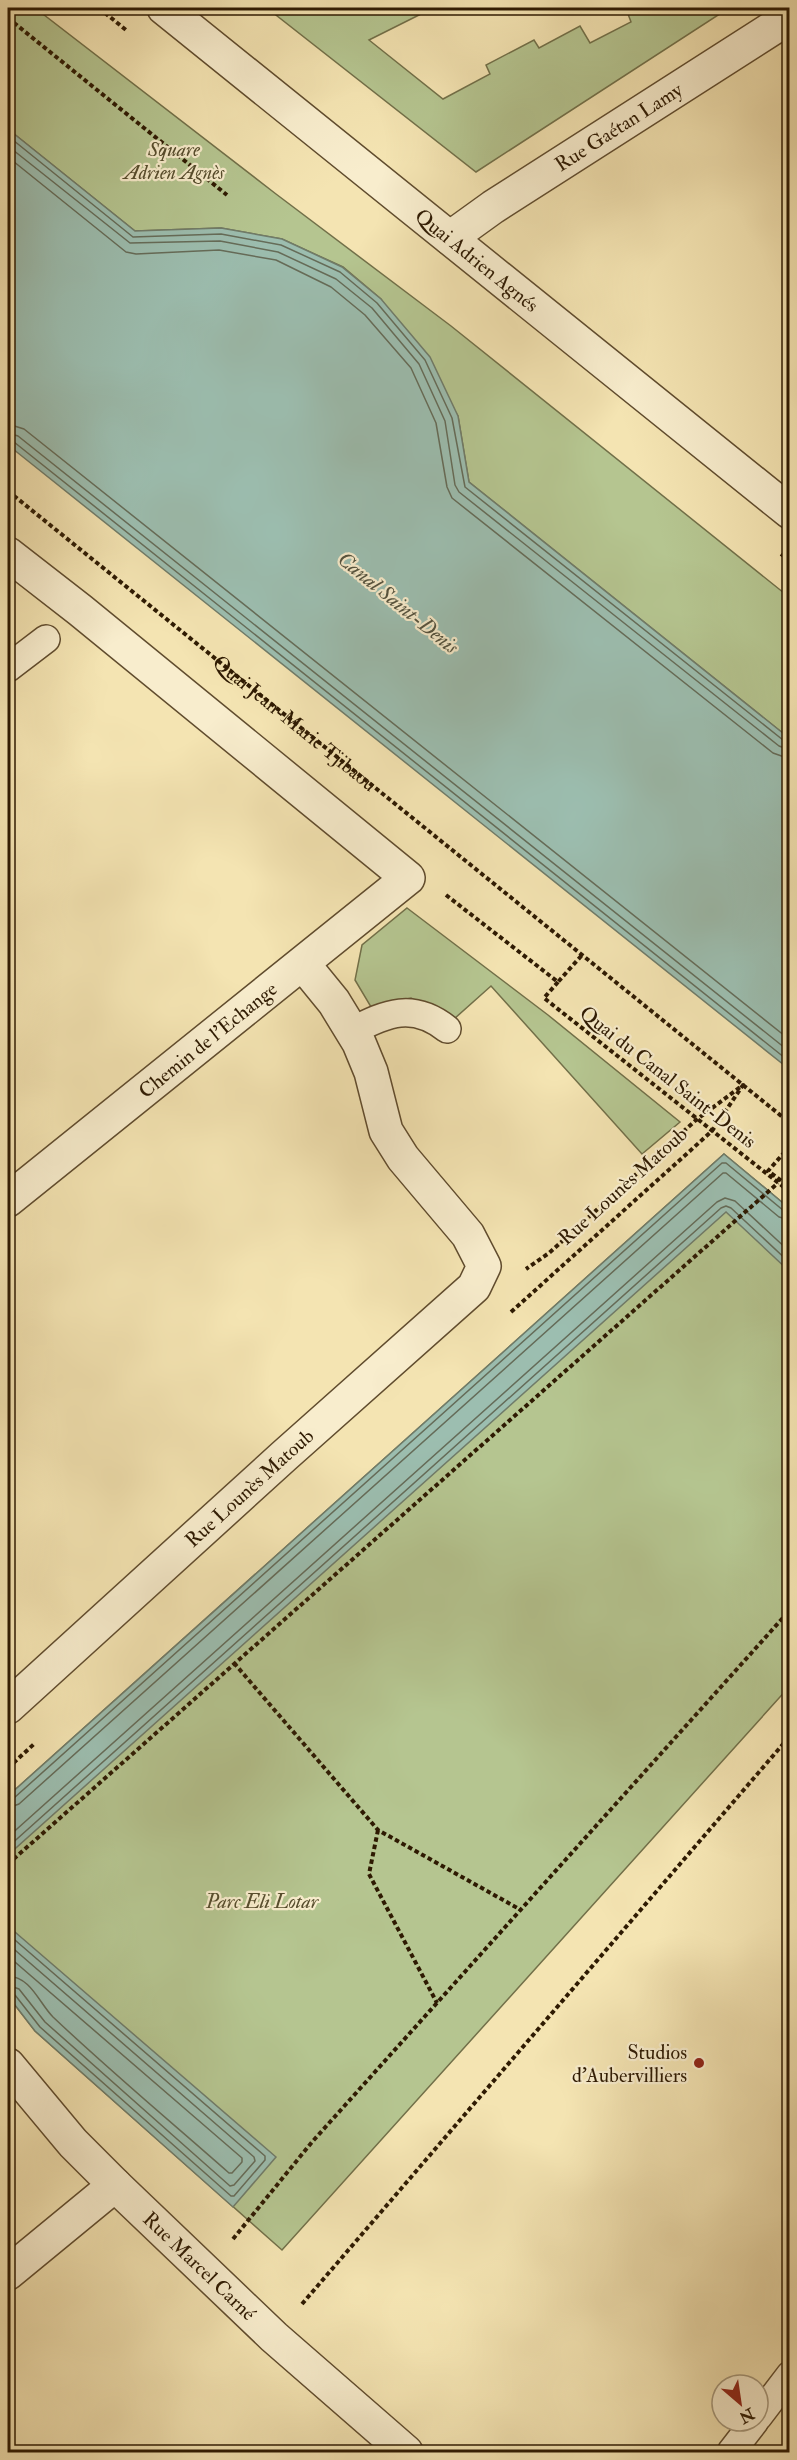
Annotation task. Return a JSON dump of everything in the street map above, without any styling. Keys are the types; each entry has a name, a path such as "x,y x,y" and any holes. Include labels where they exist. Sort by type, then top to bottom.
{"street":[{"name":"Quai Adrien Agnés","path":"164,8 789,512"},
{"name":"Rue Gaétan Lamy","path":"450,238 503,201 789,17"},
{"path":"8,554 80,610 408,878"},
{"name":"Chemin de l'Echange","path":"8,1200 408,878"},
{"path":"303,964 334,1002 352,1031 371,1072 386,1131 403,1158 468,1235 484,1266"},
{"name":"Rue Lounès Matoub","path":"8,1707 275,1463 474,1287 484,1266"},
{"name":"Rue Marcel Carné","path":"8,2065 73,2143 115,2185 274,2337 406,2452"},
{"path":"8,2273 115,2185"}],"lane":[{"path":"8,668 46,639"},
{"path":"352,1031 391,1013 408,1012 429,1017 447,1029"},
{"path":"770,2401 789,2375"},
{"path":"731,2452 746,2433"}],"path":[{"path":"8,18 227,195"},
{"name":"Quai Jean-Marie Tjibaou","path":"8,491 582,955"},
{"path":"408,878 429,881 558,982 582,955"},
{"name":"Quai du Canal Saint-Denis","path":"582,955 789,1123"},
{"name":"Quai du Canal Saint-Denis","path":"558,982 544,998 789,1192"},
{"name":"Rue Lounès Matoub","path":"484,1266 524,1270 549,1253 696,1120"},
{"path":"789,1146 768,1171 789,1185"},
{"path":"8,1864 778,1183"},
{"path":"206,2272 312,2142 789,1610"},
{"path":"234,1664 378,1830 521,1910"},
{"path":"274,2337 789,1736"},
{"path":"378,1830 369,1874 437,2004"}],"green space":[{"name":"Square Adrien Agnès","path":"8,8 35,8 451,326 789,597 789,738 469,482 458,416 381,299 343,267 282,239 221,228 135,231 8,129"},
{"path":"267,8 433,8 369,40 443,99 490,74 486,65 534,40 539,48 580,26 590,43 631,22 628,14 646,8 649,12 658,8 729,8 476,172"},
{"path":"407,908 548,1015 680,1122 642,1154 491,986 454,1019 411,998 371,1007 355,980 362,945"},
{"name":"Parc Eli Lotar","path":"724,1154 789,1208 789,1687 282,2250 35,2031 8,1996 8,1796"}],"water":[{"name":"Canal Saint-Denis","path":"8,129 135,231 221,228 282,239 342,267 381,299 430,357 458,416 469,482 789,738 789,1069 8,445"},
{"path":"724,1154 789,1208 789,1271 726,1212 8,1855 8,1796"},
{"path":"8,1926 276,2157 233,2207 35,2031 8,1996"}],"place":[{"name":"Studios d'Aubervilliers","path":"699,2063"}]}
